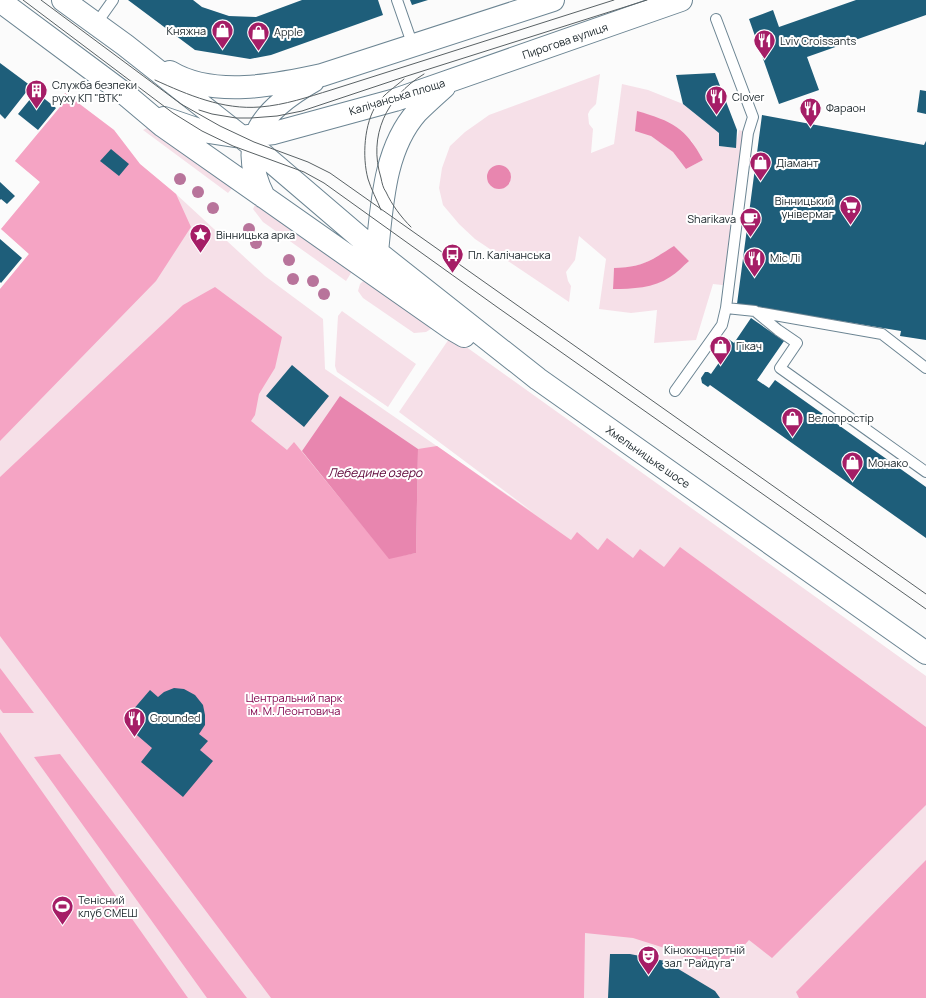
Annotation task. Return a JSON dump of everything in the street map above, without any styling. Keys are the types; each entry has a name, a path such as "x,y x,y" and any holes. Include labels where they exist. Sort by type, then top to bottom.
{"main road":[{"path":"63,0 250,140 377,252"},
{"path":"125,45 176,76 201,84 225,88 259,86 322,76 553,0"},
{"name":"Пирогова вулиця","path":"450,81 681,0"},
{"name":"Калічанська площа","path":"0,1 149,110 167,120 202,131 250,140 395,100 450,81"},
{"path":"264,197 253,169 250,140 265,117 278,105 295,91 322,76"},
{"name":"Калічанська площа","path":"377,252 385,191 394,152 405,130 417,113 450,81"},
{"name":"Калічанська площа","path":"128,96 163,126 452,329 538,379"},
{"name":"Хмельницьке шосе","path":"377,252 538,379 926,653"}],"lane":[{"path":"96,24 113,0"},
{"path":"397,0 413,46"},
{"path":"675,390 722,324 726,308 748,133 753,117 716,19"},
{"path":"726,308 755,311 882,334 926,368"},
{"path":"755,311 797,343 780,368 926,472"}],"green space":[{"path":"600,74 596,104 588,114 589,124 593,129 591,153 614,144 622,84 648,90 683,104 719,133 719,146 735,148 739,130 748,133 731,286 713,284 696,340 654,343 657,310 631,313 599,309 606,259 579,236 575,260 566,272 571,286 569,302 475,239 459,224 443,205 439,188 442,168 450,146 465,132 489,115","holes":["651,136 691,140 703,160 686,169 673,152","501,165 508,169 490,185 487,177","658,256 613,289 614,268 642,264"]},
{"name":"Центральний парк ім. М. Леонтовича","path":"65,93 114,130 140,164 176,194 265,276 323,319 325,369 534,513 399,412 451,336 926,676 926,998 0,998 0,289 29,254 1,229 40,182 15,161 60,107"},
{"path":"65,93 114,130 140,164 176,194 191,227 156,281 0,441 0,289 29,254 1,229 40,182 15,161 60,107"},
{"path":"148,125 234,186 228,193 143,130 147,128"},
{"path":"257,201 351,269 351,273 346,281 263,222 253,209"},
{"path":"366,278 434,327 426,332 414,333 363,298 358,291 360,284"},
{"name":"Центральний парк ім. М. Леонтовича","path":"215,287 282,337 275,368 259,394 255,415 251,421 287,450 294,442 389,558 416,553 418,449 437,446 571,540 577,532 598,550 607,538 633,558 640,549 664,567 680,547 926,727 926,805 772,958 749,940 723,969 712,970 698,965 674,951 633,938 585,933 584,998 271,998 0,636 0,477 183,305"},
{"path":"342,311 416,364 388,407 337,372 335,366 338,316"},
{"path":"0,668 34,713 3,713 0,709"},
{"path":"0,732 188,998 0,998"},
{"path":"60,754 247,998 207,998 34,757"},
{"path":"926,860 926,998 799,998 796,992"}],"water":[{"path":"637,111 660,118 677,127 690,140 703,160 686,169 673,152 651,136 635,131"},
{"path":"499,165 504,166 510,172 510,182 504,188 499,189 494,188 488,182 487,177 488,172 494,166"},
{"path":"674,246 689,261 673,275 664,281 650,286 613,289 614,268 639,265 659,256"},
{"name":"Лебедине озеро","path":"340,396 418,449 416,553 389,559 302,451"}],"building":[{"path":"128,0 193,0 202,7 229,16 256,17 302,0 378,0 383,15 271,55 250,59 195,50"},
{"path":"410,0 428,0 412,5"},
{"path":"856,0 926,0 926,15 807,57 819,90 779,104 749,19 773,10 779,27"},
{"path":"0,63 31,86 5,119 0,114"},
{"name":"Clover","path":"715,73 737,130 736,148 719,146 719,133 683,104 676,75"},
{"path":"920,90 926,91 926,114 917,112"},
{"name":"Служба безпеки руху КП \"ВТК\"","path":"36,92 56,108 38,130 18,114"},
{"path":"762,115 924,145 926,141 926,340 900,336 901,331 737,304"},
{"path":"111,149 129,164 119,176 100,161"},
{"path":"0,182 15,196 7,204 1,199 0,200"},
{"path":"0,239 22,258 1,283 0,282"},
{"path":"751,318 784,341 757,380 769,388 775,380 926,487 926,538 710,385 708,387 702,383 701,378 705,372 711,374 725,354 719,350 727,338 734,343"},
{"path":"292,365 329,396 304,427 266,396"},
{"path":"174,688 184,689 195,695 203,705 205,725 199,734 208,741 200,750 213,761 183,797 141,762 152,748 131,730 141,719 132,711 150,690 158,697 164,692"},
{"name":"Кіноконцертній зал \"Райдуга\"","path":"610,954 630,954 665,961 715,991 720,998 608,998"}],"tram line":[{"path":"23,0 173,113 202,131 233,146 304,172 324,183 497,307 926,609"},
{"path":"41,0 181,104 220,126 254,142 308,162 330,173 926,594"},
{"path":"155,80 193,96 219,104 246,107 260,107 278,104 331,90 614,0"},
{"path":"199,110 236,118 277,116 302,111 647,0"},
{"path":"411,227 397,211 383,187 378,162 377,147 383,119 390,106 399,94 424,74"},
{"path":"381,210 368,179 365,161 365,140 369,121 377,104 386,94 404,79"}],"place":[{"name":"Княжна","path":"222,50"},
{"name":"Apple","path":"258,52"},
{"name":"Lviv Croissants","path":"764,60"},
{"name":"Служба безпеки руху КП \"ВТК\"","path":"37,110"},
{"name":"Clover","path":"716,116"},
{"name":"Фараон","path":"810,128"},
{"name":"Діамант","path":"761,182"},
{"name":"Вінницький універмаг","path":"850,226"},
{"name":"Sharikava","path":"751,238"},
{"name":"Вінницька арка","path":"200,254"},
{"name":"Пл. Калічанська","path":"452,274"},
{"name":"Міс Лі","path":"754,278"},
{"name":"Гікач","path":"721,366"},
{"name":"Велопростір","path":"792,438"},
{"name":"Монако","path":"853,482"},
{"name":"Grounded","path":"134,738"},
{"name":"Тенісний клуб СМЕШ","path":"63,926"},
{"name":"Кіноконцертній зал \"Райдуга\"","path":"649,976"}]}
